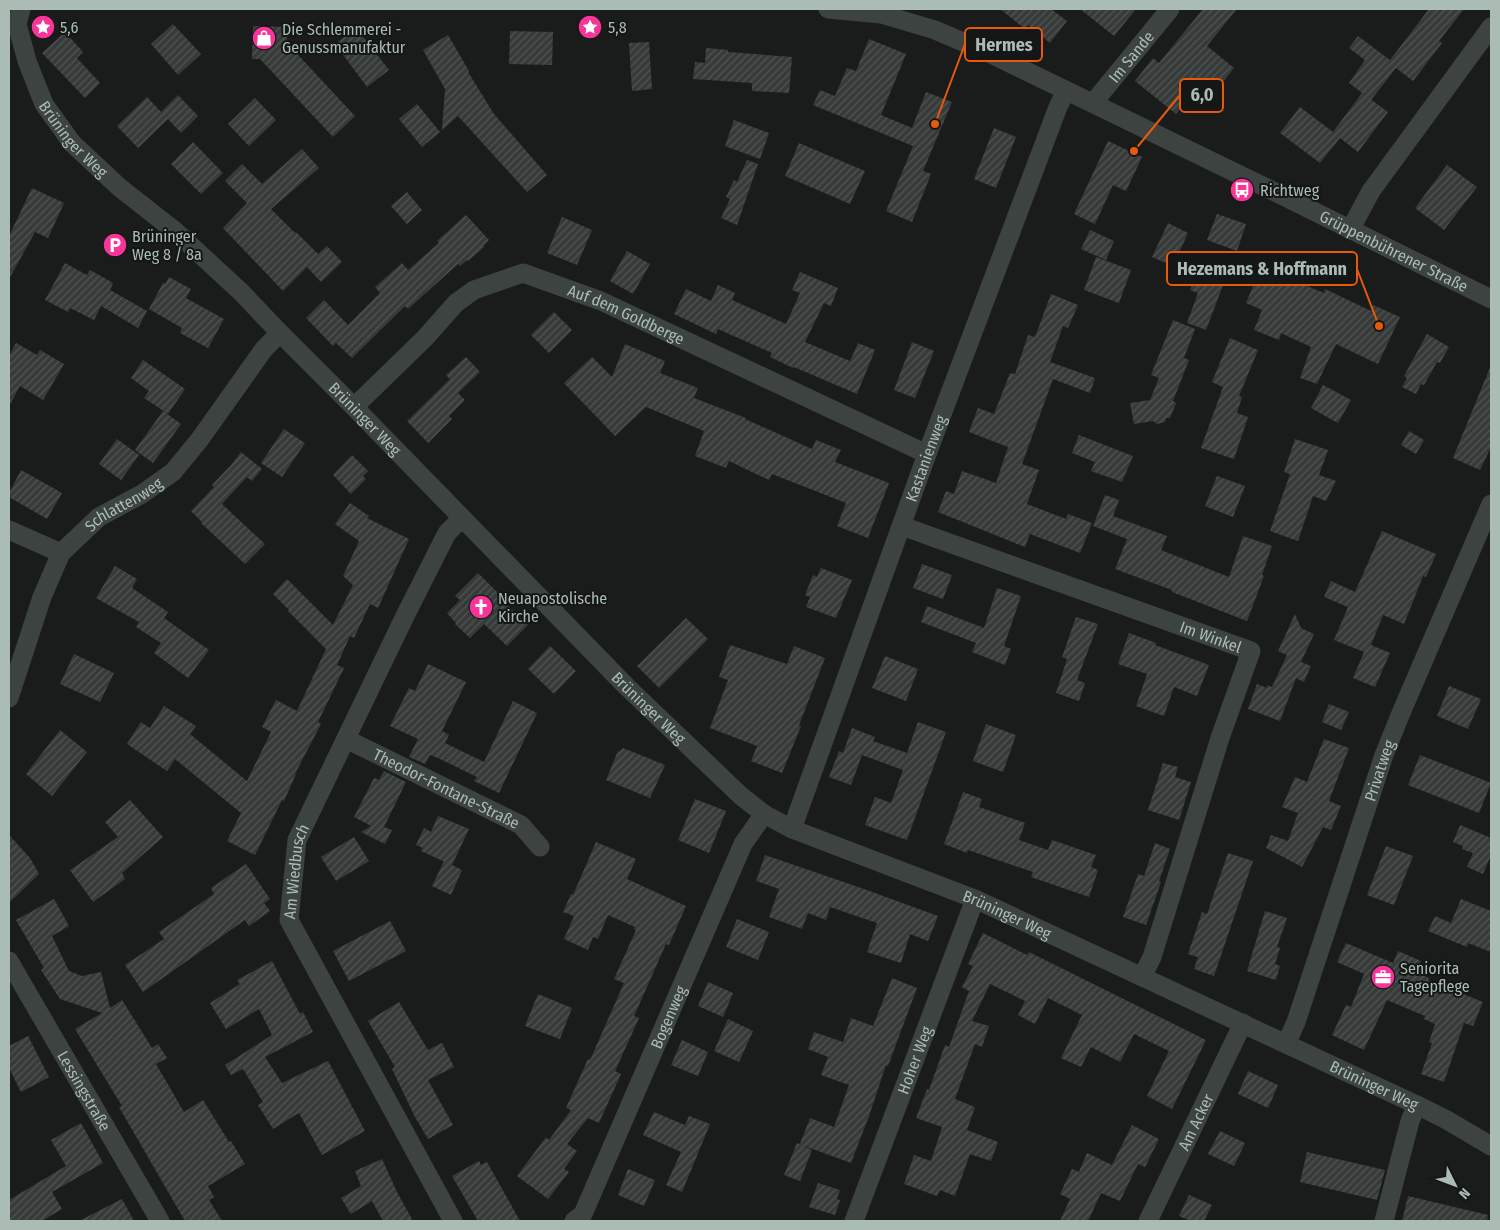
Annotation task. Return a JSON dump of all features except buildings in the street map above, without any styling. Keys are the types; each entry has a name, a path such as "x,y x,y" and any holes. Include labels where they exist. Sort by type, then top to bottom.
{"street":[{"name":"Brüninger Weg","path":"21,9 17,24 27,61 44,104 72,143 119,187 183,237 241,292 627,687 740,795 764,814 792,829 974,899 1417,1105 1491,1146"},
{"name":"Grüppenbührener Straße","path":"828,9 881,14 935,30 990,54 1491,299"},
{"name":"Im Sande","path":"1093,103 1170,9"},
{"path":"1350,230 1371,191 1491,27"},
{"name":"Kastanienweg","path":"792,829 927,454 1054,116 1066,91"},
{"name":"Auf dem Goldberge","path":"354,407 425,338 456,303 474,290 523,273 601,301 927,454"},
{"name":"Schlattenweg","path":"9,698 42,597 61,554 99,517 142,494 173,472 200,439 264,349 280,333"},
{"name":"Privatweg","path":"1286,1044 1296,1022 1384,755 1491,504"},
{"name":"Am Wiedbusch","path":"453,1221 289,920 297,840 447,533 462,518"},
{"name":"Im Winkel","path":"902,526 1252,651 1220,738 1152,957 1142,977"},
{"path":"9,530 61,554"},
{"name":"Theodor-Fontane-Straße","path":"346,739 521,825 540,847"},
{"name":"Bogenweg","path":"574,1221 583,1214 743,844 764,814"},
{"name":"Hoher Weg","path":"854,1221 974,899"},
{"name":"Lessingstraße","path":"9,961 160,1221"},
{"name":"Am Acker","path":"1148,1221 1243,1023"},
{"path":"1384,1221 1410,1121 1417,1105"}],"place":[{"name":"5,6","path":"43,27"},
{"name":"5,8","path":"590,27"},
{"name":"Die Schlemmerei - Genussmanufaktur","path":"264,38"},
{"name":"Hermes","path":"935,124"},
{"name":"6,0","path":"1134,151"},
{"name":"Richtweg","path":"1242,190"},
{"name":"Brüninger Weg 8 / 8a","path":"115,245"},
{"name":"Hezemans & Hoffmann","path":"1379,326"},
{"name":"Neuapostolische Kirche","path":"481,607"},
{"name":"Seniorita Tagepflege","path":"1383,977"}]}
